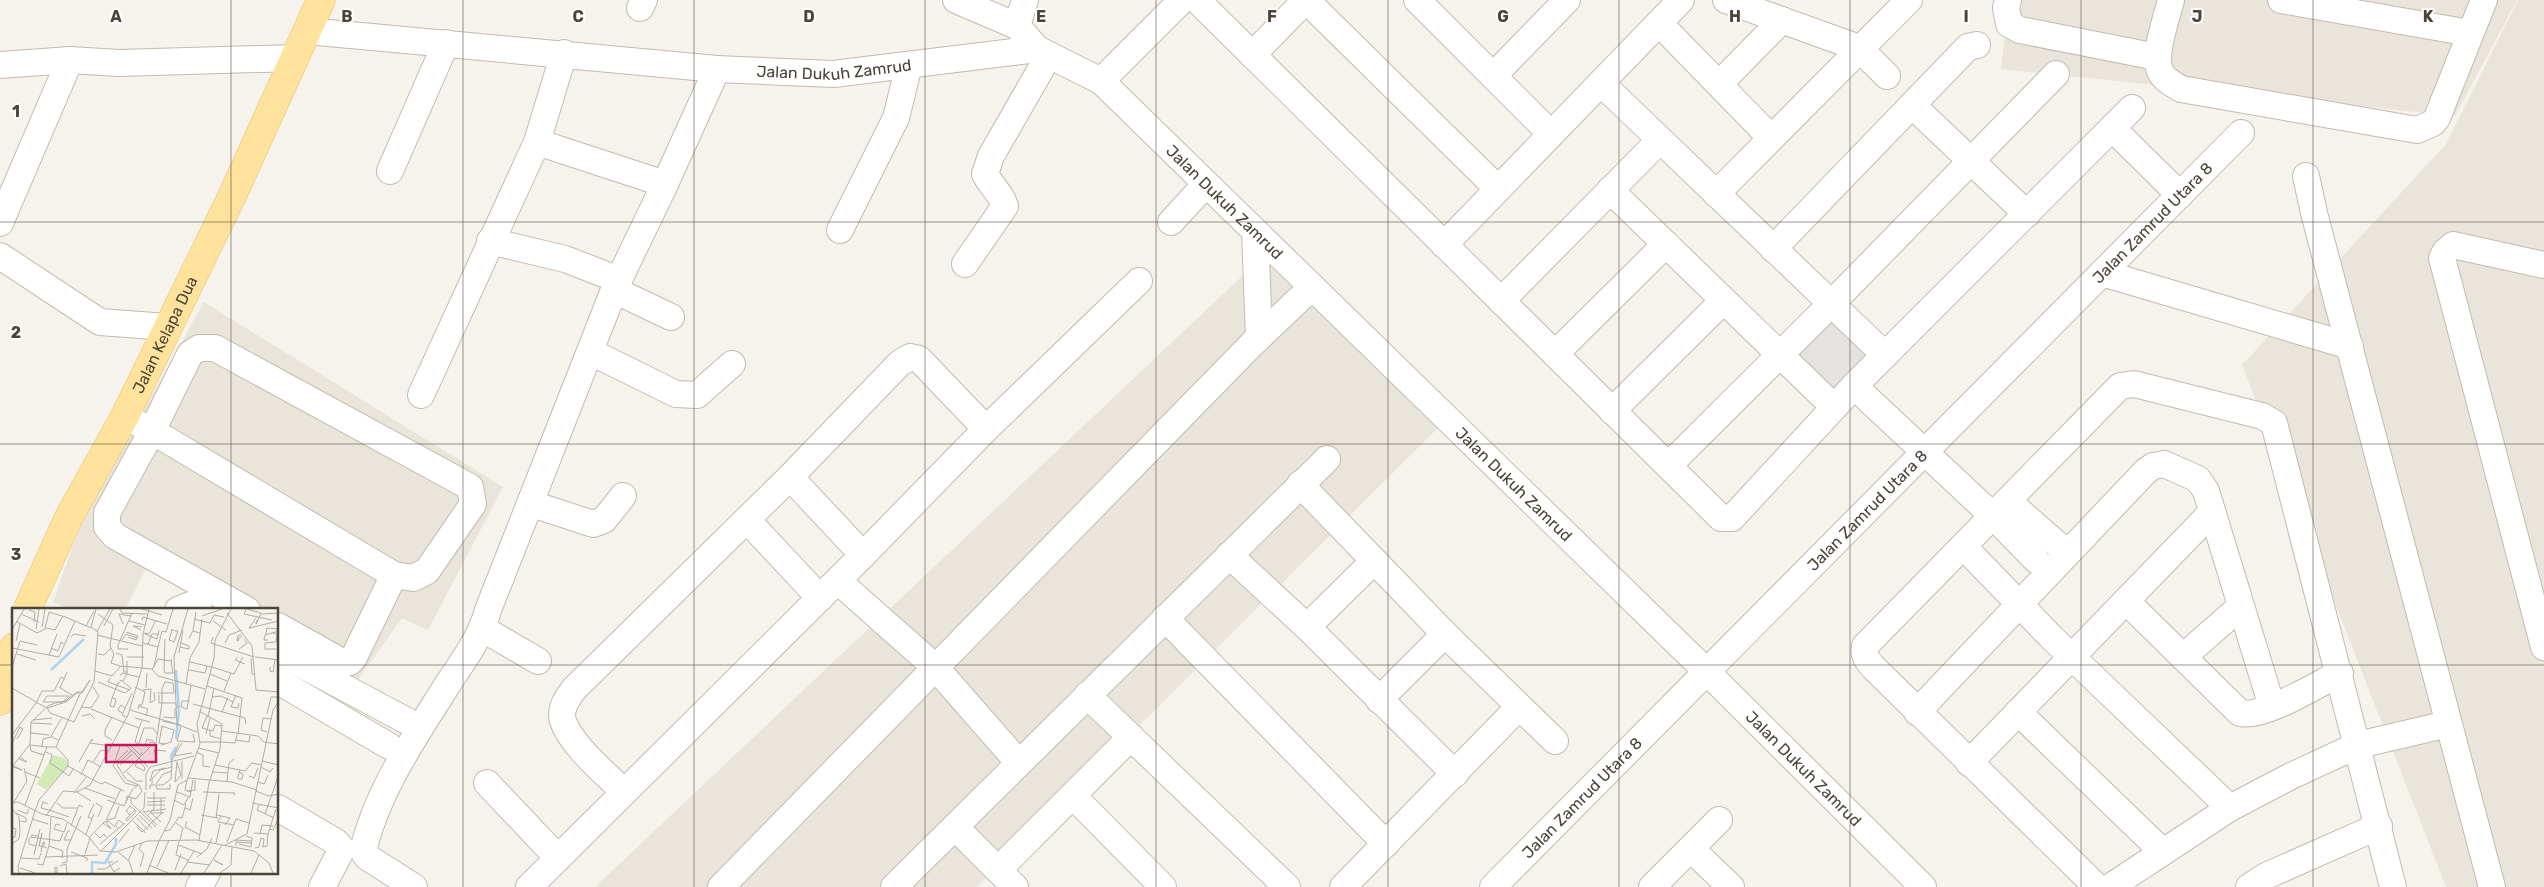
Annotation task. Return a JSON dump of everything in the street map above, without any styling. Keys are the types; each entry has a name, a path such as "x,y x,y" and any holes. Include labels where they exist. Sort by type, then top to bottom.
{"main road":[{"name":"Jalan Kelapa Dua","path":"28,608 70,517 125,416 233,194 321,0"},
{"path":"0,702 12,661"}],"street":[{"path":"956,0 1016,26 1043,52 991,156 985,174 991,185 1001,195 1005,206 965,264"},
{"path":"1016,26 1025,0"},
{"path":"1101,81 1182,0"},
{"path":"1197,0 1721,518 1732,518 1854,386 2132,108"},
{"path":"1252,54 1306,0 1498,189"},
{"path":"1493,76 1567,0"},
{"path":"1444,245 1681,0"},
{"path":"1726,0 1752,4 1782,20 1859,48 1887,76"},
{"path":"1716,194 1859,48 1909,0"},
{"path":"2008,0 2006,16 2009,24 2020,30 2157,58"},
{"path":"2171,0 2157,58 2160,71 2180,89 2417,130 2433,123 2438,118 2484,0"},
{"path":"2281,0 2470,33"},
{"path":"1426,3 1493,76 1551,134"},
{"path":"1719,84 1782,20"},
{"path":"1659,23 1771,138"},
{"name":"Jalan Dukuh Zamrud","path":"307,31 564,53 717,69 833,74 1043,52 1101,81 1707,672 1923,887"},
{"path":"390,171 446,43"},
{"path":"1773,249 1968,47 1977,45"},
{"path":"421,395 537,142 564,53"},
{"path":"0,65 70,60 119,63 295,58"},
{"path":"0,223 70,60"},
{"path":"840,230 896,118 909,65"},
{"path":"413,887 367,857 363,851 381,798 420,728 483,629 488,610 532,504 549,453 591,352 616,285 666,184 717,69"},
{"path":"1669,465 1780,356 2056,74"},
{"path":"1601,83 1885,355"},
{"path":"1912,105 2027,214"},
{"path":"2112,128 2180,195"},
{"name":"Jalan Zamrud Utara 8","path":"1493,887 2241,133"},
{"path":"1501,301 1660,140"},
{"path":"537,142 666,184"},
{"path":"2306,176 2314,213 2492,887"},
{"path":"1172,222 1206,184"},
{"path":"1610,190 1834,407"},
{"path":"1255,231 1259,337"},
{"path":"490,241 565,259 671,316"},
{"path":"1555,354 1666,244"},
{"path":"2544,265 2453,245 2445,252 2442,258 2540,617 2544,647"},
{"path":"0,256 100,322 167,327"},
{"path":"2102,273 2350,346"},
{"path":"529,887 829,590 986,429 1139,281"},
{"path":"720,887 1259,337 1312,287"},
{"path":"1612,411 1723,301"},
{"path":"125,416 152,431 394,575 413,578 427,572 473,504 470,487 215,348 199,348 190,354 152,431 107,513 107,527 115,536 243,608"},
{"path":"591,352 676,394 688,396 697,395 732,364"},
{"path":"624,792 577,744 562,720 566,699 790,477 900,363 910,357 919,360 986,429"},
{"path":"2097,887 1917,712 1867,660 1864,650 1865,646 2002,509 2120,386 2134,384 2262,416 2274,422 2340,673 2393,887"},
{"path":"1854,386 1925,452 2002,509 2067,553"},
{"path":"894,887 1327,459"},
{"path":"1917,712 2146,471 2153,466 2164,464 2198,479 2206,491 2272,707"},
{"path":"790,477 863,555"},
{"path":"1300,484 1445,634 1555,741"},
{"path":"532,504 593,524 604,520 623,496"},
{"path":"2002,509 2036,560"},
{"path":"1969,763 2212,512"},
{"path":"746,520 829,590 935,667 1019,763"},
{"path":"1964,547 2019,604 2230,808"},
{"path":"1229,555 1307,627 1455,774"},
{"path":"1307,627 1374,561"},
{"path":"279,627 344,663 350,662 394,575"},
{"path":"2126,601 2240,713 2252,714 2272,707 2340,673"},
{"path":"183,608 190,605 195,608"},
{"path":"2183,657 2240,606"},
{"path":"1165,618 1386,844"},
{"path":"483,629 538,661"},
{"path":"1379,700 1445,634"},
{"path":"279,653 420,728"},
{"path":"279,682 389,746"},
{"path":"1088,695 1287,887"},
{"path":"0,702 12,707"},
{"path":"1343,887 1455,774 1519,706"},
{"path":"2018,712 2163,852"},
{"path":"2110,887 2230,808 2358,745 2448,724"},
{"path":"954,827 1006,878 1074,796 1131,737"},
{"path":"487,783 558,858"},
{"path":"1074,796 1163,887"},
{"path":"279,809 336,842 342,849 322,887"},
{"path":"1652,887 1719,820"},
{"path":"2249,887 2266,876 2379,826"},
{"path":"1691,849 1731,887"},
{"path":"199,887 206,874"}],"shaded area":[{"path":"2009,0 2517,0 2455,116 2001,69"},
{"path":"2518,0 2544,0 2544,887 2446,887 2242,365 2446,144"},
{"path":"1275,245 1443,423 977,887 595,887"},
{"path":"204,302 503,487 428,630 402,618 352,688 279,645 279,608 217,608 147,567 126,608 66,608 53,602 81,523"},
{"path":"1832,317 1871,356 1833,393 1794,355"}]}
